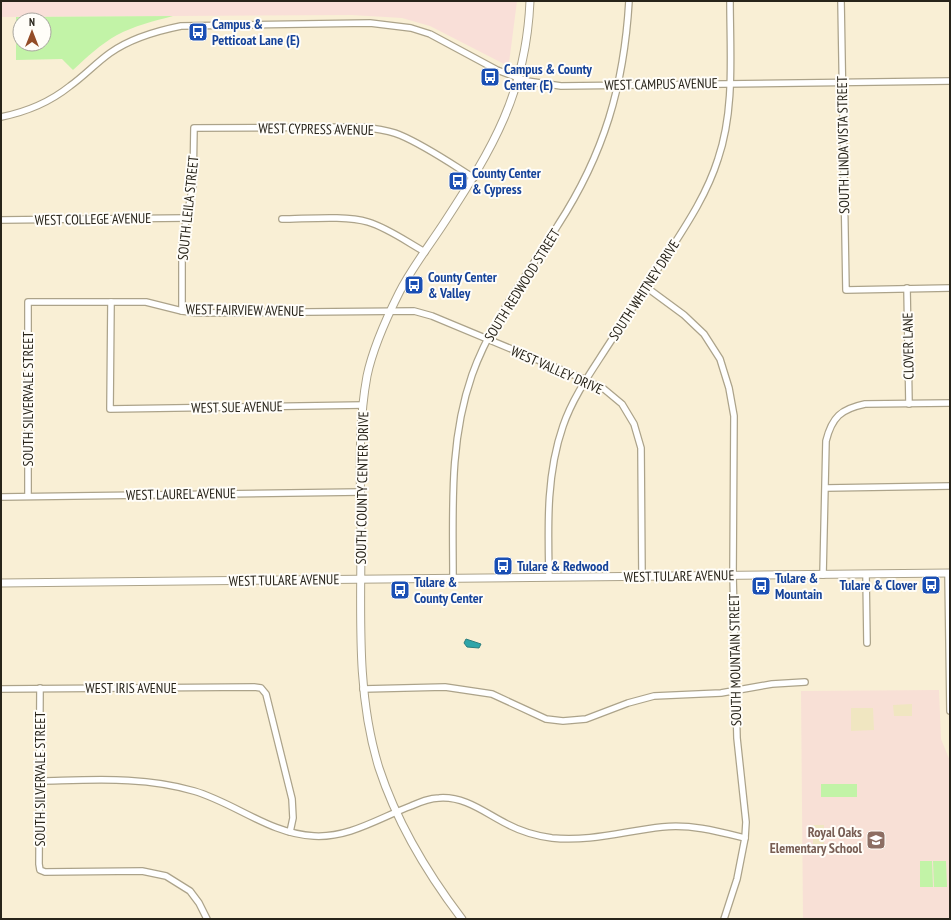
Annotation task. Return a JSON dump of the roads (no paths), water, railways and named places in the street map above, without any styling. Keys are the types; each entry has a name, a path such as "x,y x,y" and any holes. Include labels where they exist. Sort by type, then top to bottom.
{"street":[{"name":"SOUTH COUNTY CENTER DRIVE","path":"462,919 444,896 421,860 395,812 371,739 363,689 360,443 363,405 368,373 374,352 400,290 474,178 490,151 509,109 519,79 529,21 530,1"},
{"name":"SOUTH REDWOOD STREET","path":"453,578 453,467 457,431 472,375 497,321 560,224 586,180 602,142 619,84 628,29 629,1"},
{"name":"SOUTH WHITNEY DRIVE","path":"549,577 548,497 552,465 563,426 586,380 691,218 710,184 719,157 727,124 730,84 730,1"},
{"name":"SOUTH LINDA VISTA STREET","path":"841,1 846,290 907,288"},
{"name":"WEST CAMPUS AVENUE","path":"1,117 33,109 51,99 69,87 111,52 134,39 159,30 181,26 370,23 392,25 430,34 497,70 519,79 561,86 619,84 950,81"},
{"name":"WEST CYPRESS AVENUE","path":"194,128 364,127 376,129 400,135 411,140 474,178"},
{"name":"SOUTH LEILA STREET","path":"182,311 182,242 186,218 192,199 194,128"},
{"name":"WEST COLLEGE AVENUE","path":"1,220 186,218"},
{"path":"282,219 349,219 367,221 425,252"},
{"name":"SOUTH MOUNTAIN STREET","path":"646,288 684,315 704,334 720,359 729,388 734,416 733,575 737,738 744,795 745,838 737,879 724,919"},
{"path":"907,288 950,288"},
{"name":"CLOVER LANE","path":"907,288 909,404"},
{"name":"WEST FAIRVIEW AVENUE","path":"28,302 146,302 182,311 198,313 391,310"},
{"name":"SOUTH SILVERVALE STREET","path":"28,302 28,496"},
{"name":"WEST SUE AVENUE","path":"111,302 110,408 363,405"},
{"name":"WEST VALLEY DRIVE","path":"391,310 414,311 432,316 586,380 604,389 622,404 634,424 641,448 642,576"},
{"path":"823,575 826,441 829,427 838,415 853,406 865,404 950,403"},
{"path":"826,488 950,486"},
{"name":"WEST LAUREL AVENUE","path":"1,497 361,492"},
{"path":"949,573 950,712"},
{"name":"WEST TULARE AVENUE","path":"1,583 949,573"},
{"path":"866,574 867,643"},
{"path":"363,689 445,687 492,694 546,719 563,721 586,719 628,703 654,696 736,691 772,684 805,682"},
{"name":"SOUTH SILVERVALE STREET","path":"40,688 40,870 45,872 142,871 166,876 190,891 199,903 207,919"},
{"name":"WEST IRIS AVENUE","path":"1,689 261,688 266,694 292,799 293,818 290,832"},
{"path":"40,780 128,780 171,785 195,791 217,800 275,828 316,836 337,835 355,830 424,800 454,798 467,802 508,825 532,834 552,838 599,838 663,826 707,828 745,838"}],"water":[{"path":"466,639 481,644 479,648 467,647 464,643"}],"place":[{"name":"Campus & Petticoat Lane (E)","path":"198,32"},
{"name":"Campus & County Center (E)","path":"490,77"},
{"name":"County Center & Cypress","path":"458,181"},
{"name":"County Center & Valley","path":"414,285"},
{"name":"Tulare & Redwood","path":"503,566"},
{"name":"Tulare & Clover","path":"931,585"},
{"name":"Tulare & Mountain","path":"761,586"},
{"name":"Tulare & County Center","path":"400,590"},
{"name":"Royal Oaks Elementary School","path":"876,840"}]}
